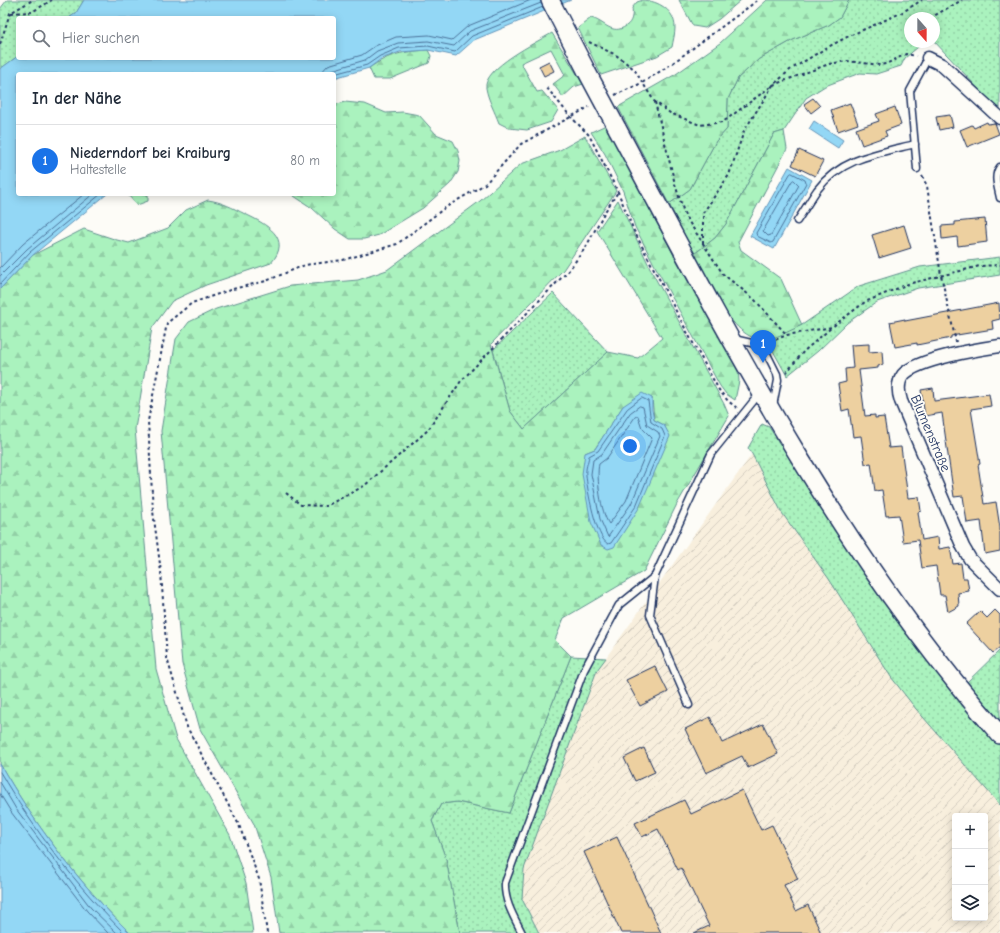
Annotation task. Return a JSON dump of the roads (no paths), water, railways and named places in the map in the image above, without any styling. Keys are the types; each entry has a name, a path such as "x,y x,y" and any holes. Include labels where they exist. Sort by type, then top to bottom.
{"main road":[{"path":"550,0 579,41 588,72 617,128 760,393 826,502 872,571 950,676 1000,735"}],"street":[{"path":"928,58 942,66 1000,118"},
{"name":"Blumenstraße","path":"998,583 970,559 963,547 898,393 898,384 905,373 922,364 958,353 1000,346"}],"lane":[{"path":"917,169 910,91 928,58"},
{"path":"797,221 817,190 832,174 849,162 915,144"},
{"path":"1000,167 996,178 1000,198"},
{"path":"729,337 760,345 766,350 777,374 778,380 771,412"},
{"path":"689,705 650,615 656,576 711,454 760,393"},
{"path":"522,933 505,893 505,883 584,670 619,605 656,576"}],"water":[{"path":"84,0 571,0 474,40 456,56 428,50 400,52 381,59 369,68 336,77 336,72 16,72 16,196 105,196 33,255 0,289 0,69 16,57 16,60 336,60 336,16 72,16 76,13"},
{"path":"814,121 843,140 838,148 809,129"},
{"path":"789,167 812,180 774,249 750,236"},
{"path":"642,393 652,398 654,420 664,425 670,436 639,508 614,547 608,549 601,545 591,522 582,474 585,453 595,449 623,406"},
{"path":"0,764 28,809 59,853 93,894 130,933 0,933"}],"place":[{"name":"Niederndorf bei Kraiburg","path":"763,363"}]}
